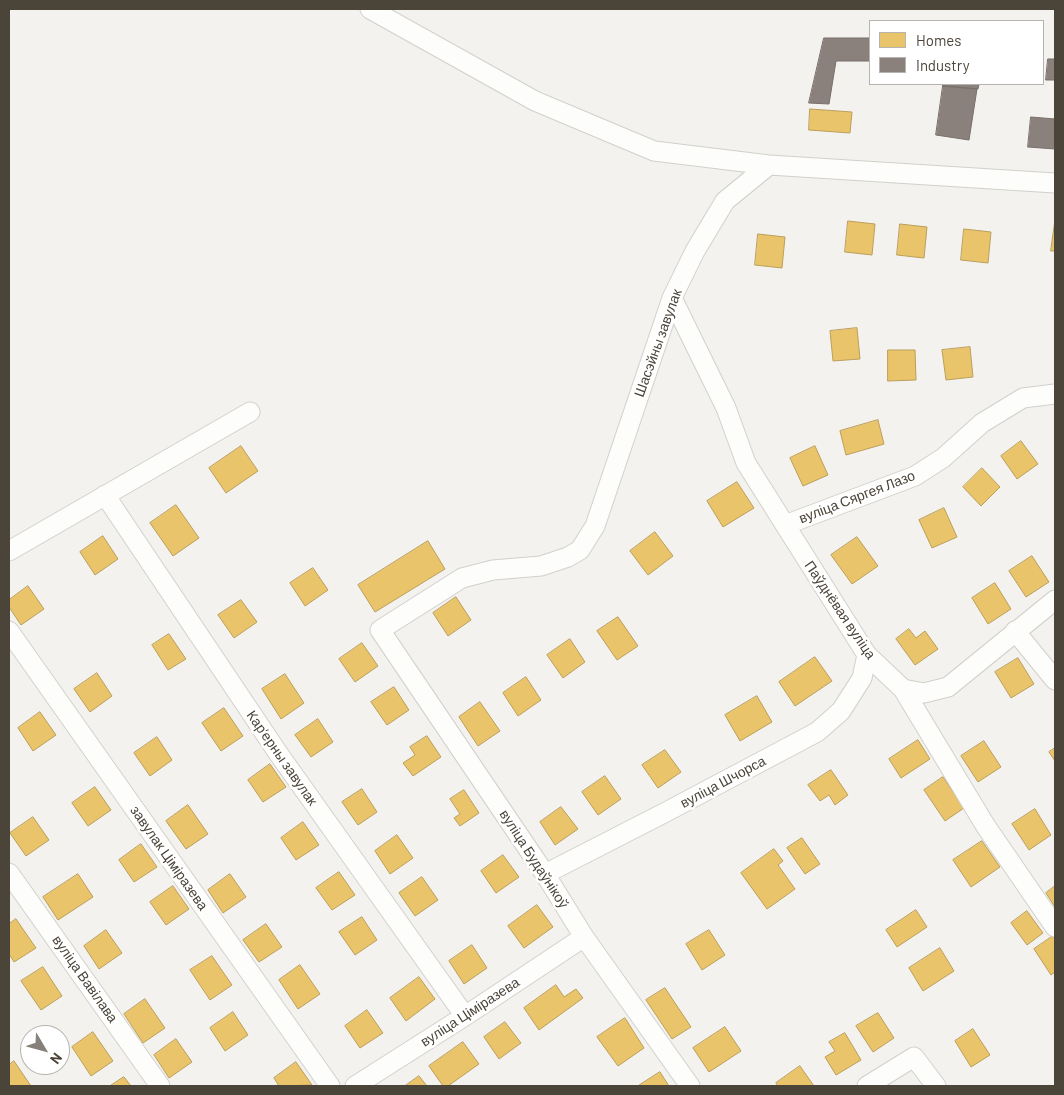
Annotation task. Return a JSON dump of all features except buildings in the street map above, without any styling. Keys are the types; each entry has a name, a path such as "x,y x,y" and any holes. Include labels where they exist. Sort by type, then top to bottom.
{"street":[{"path":"370,9 535,101 654,151 769,165 1055,183"},
{"name":"Шасэйны завулак","path":"380,630 462,578 492,570 541,566 568,557 580,550 595,526 672,298 695,251 725,202 769,165"},
{"name":"Паўднёвая вуліца","path":"672,298 726,408 746,462 866,655 903,689 985,825 1055,927"},
{"name":"вуліца Сяргея Лазо","path":"785,525 915,476 943,458 982,423 1023,398 1055,394"},
{"path":"9,551 250,412"},
{"name":"Карʼерны завулак","path":"105,495 278,753 465,1016"},
{"path":"903,689 924,693 948,687 1055,600"},
{"name":"завулак Ціміразева","path":"9,630 330,1086"},
{"name":"вуліца Будаўнікоў","path":"380,630 545,874 584,937 690,1086"},
{"path":"1015,631 1055,680"},
{"name":"вуліца Шчорса","path":"545,874 817,732 841,711 852,694 862,678 866,655"},
{"name":"вуліца Вавілава","path":"9,873 160,1086"},
{"name":"вуліца Ціміразева","path":"355,1086 584,937"},
{"path":"867,1086 914,1056 936,1086"}]}
